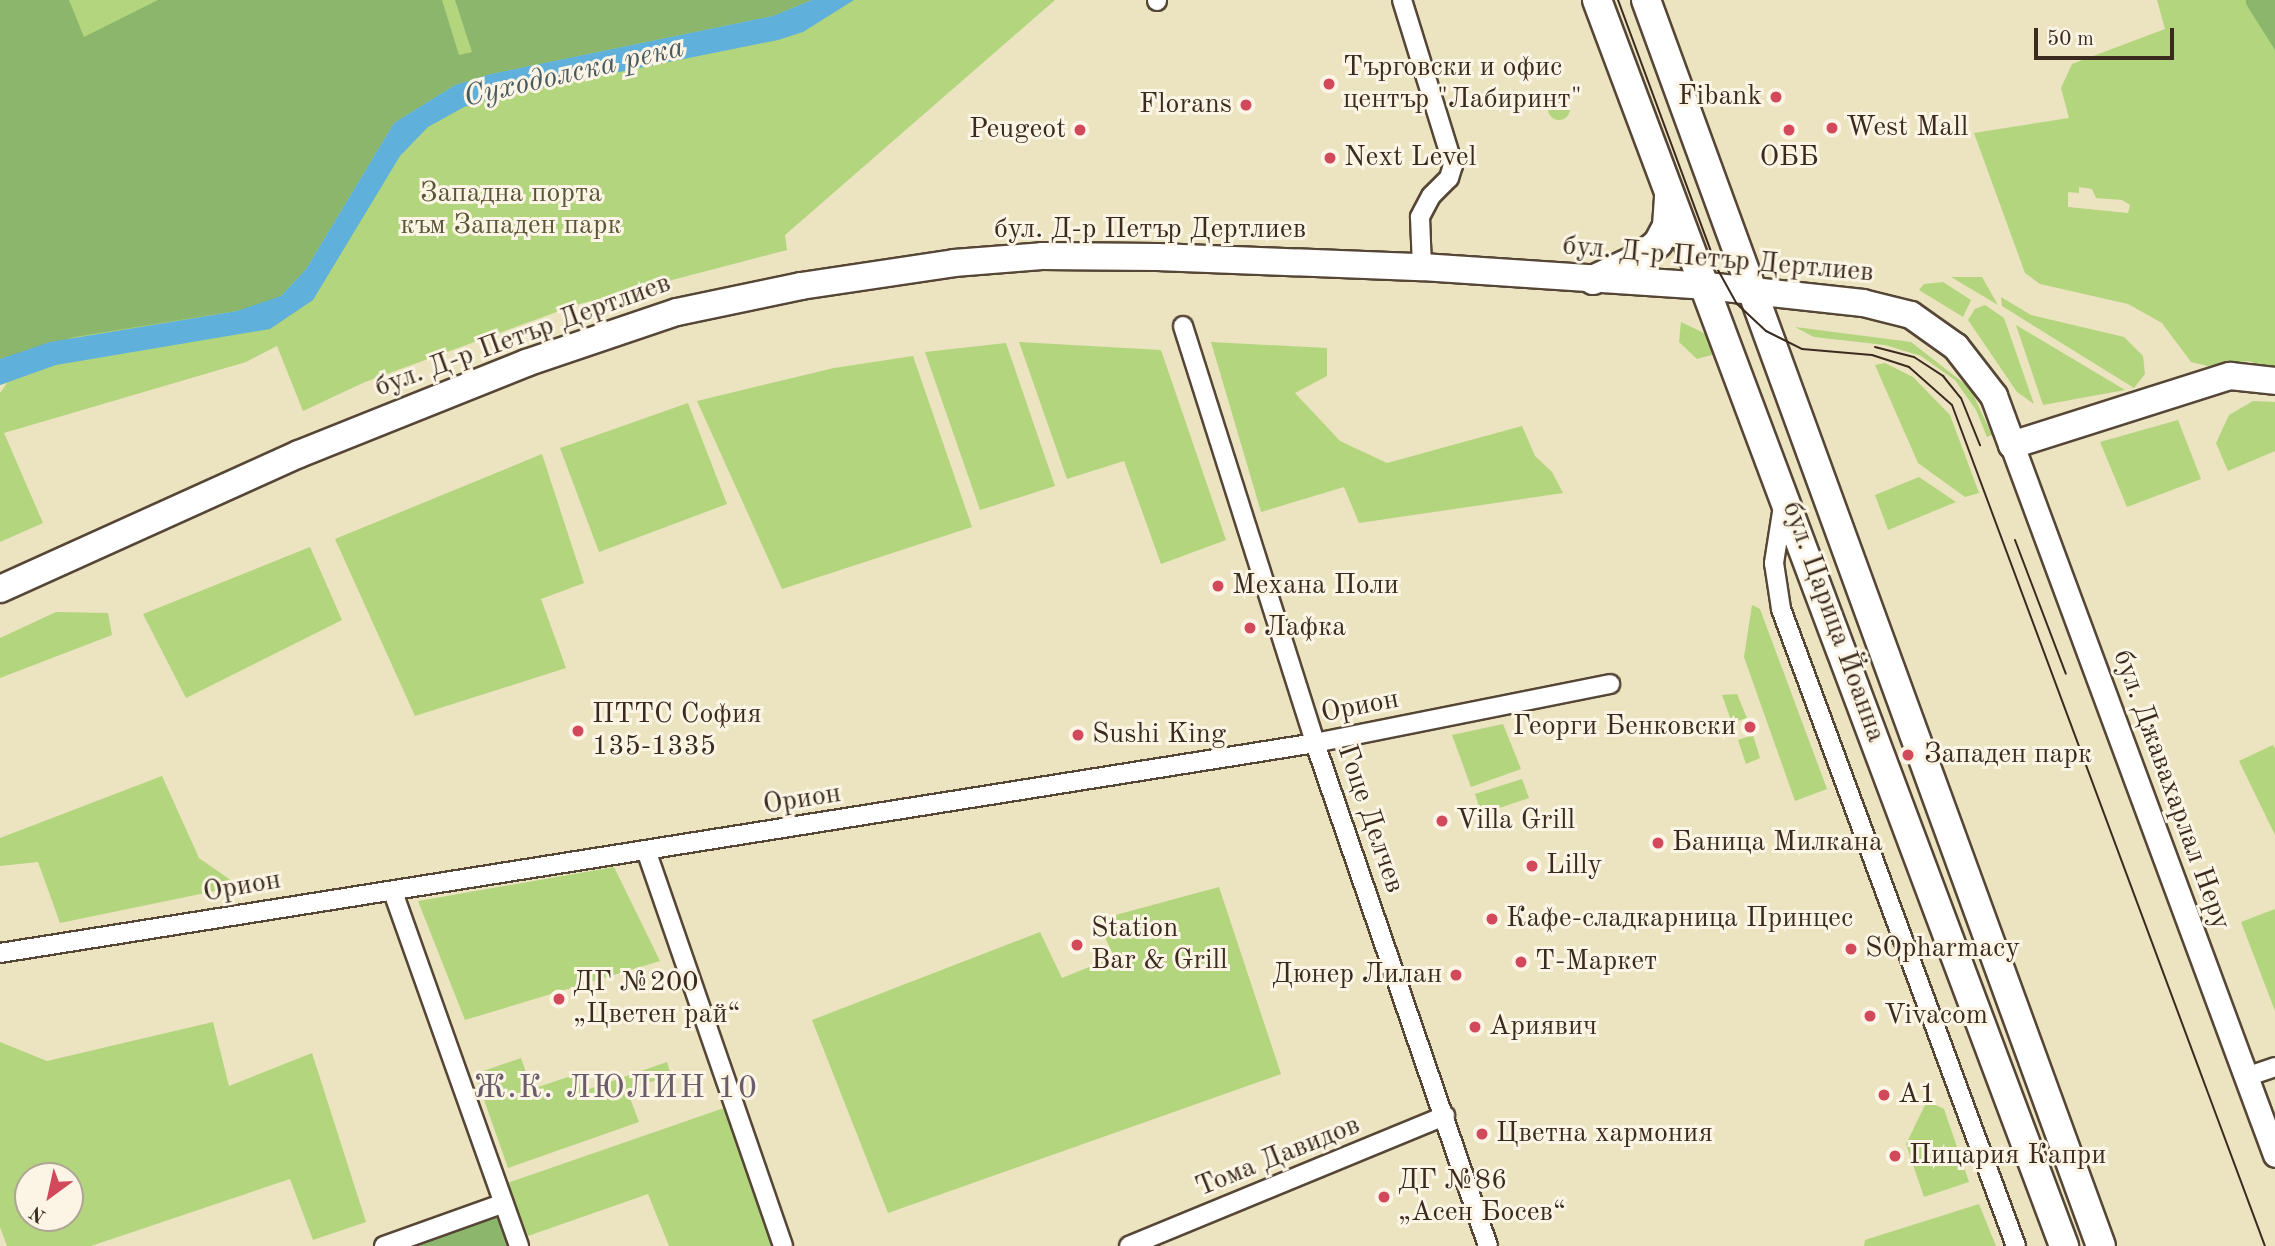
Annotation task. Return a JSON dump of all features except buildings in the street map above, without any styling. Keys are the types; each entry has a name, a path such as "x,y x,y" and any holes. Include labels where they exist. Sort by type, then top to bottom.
{"main road":[{"name":"бул. Царица Йоанна","path":"1597,0 1785,492 2064,1246"},
{"name":"бул. Царица Йоанна","path":"1646,0 2101,1246"},
{"path":"1593,280 1642,257 1658,243 1668,220 1668,186"},
{"name":"бул. Д-р Петър Дертлиев","path":"0,589 299,454 526,363 715,303 900,270 1042,257 1422,267 1707,286 1887,308 1936,330 1956,347 1994,396 2012,446"},
{"path":"2012,446 2230,376 2275,381"}],"street":[{"path":"1402,0 1453,165 1449,178 1432,196 1420,217 1422,267"},
{"name":"Гоце Делчев","path":"1183,326 1315,743 1488,1246"},
{"name":"бул. Джавахарлал Неру","path":"2012,446 2275,1156"},
{"path":"1785,492 1774,563 1781,609 2016,1246"},
{"name":"Орион","path":"0,953 647,853 1315,743 1610,684"},
{"path":"647,853 783,1246"},
{"path":"393,892 519,1246"},
{"path":"2246,1077 2275,1067"},
{"name":"Тома Давидов","path":"1129,1246 1445,1116"},
{"path":"384,1246 504,1203"}],"green space":[{"name":"Западна порта към Западен парк","path":"0,0 1055,0 785,235 787,250 576,305 365,382 303,411 277,346 246,362 4,433 43,523 0,542 0,393 7,383 0,385"},
{"path":"0,0 69,0 84,37 158,0 442,0 459,55 472,52 455,0 812,0 773,16 491,74 455,85 394,123 306,269 281,296 261,307 75,337 0,359"},
{"path":"2157,0 2275,0 2275,369 2248,361 2208,366 2191,362 2162,323 2128,304 2040,284 2025,273 1974,133 2069,118 2061,88 2072,64 2165,29","holes":["2079,187 2092,189 2096,198 2122,200 2130,205 2128,213 2068,207 2068,192 2079,193"]},
{"path":"2246,0 2275,0 2275,50 2246,4"},
{"path":"1559,98 1567,101 1570,109 1567,117 1559,120 1551,117 1548,109 1551,101"},
{"path":"1951,277 1982,277 1998,305"},
{"path":"1943,282 1971,300 1963,317 1919,290 1924,284"},
{"path":"2001,297 2031,315 2124,337 2143,356 2145,374 2134,388 2002,306"},
{"path":"1985,305 2004,318 2034,404 2017,392 1968,320 1975,309"},
{"path":"1681,322 1708,335 1719,353 1697,359 1679,342"},
{"path":"2016,325 2125,390 2043,405"},
{"path":"1795,327 1911,342 1970,388 1992,435 1987,437 1976,410 1955,380 1921,356 1885,345 1814,337"},
{"path":"1019,342 1161,350 1226,540 1161,564 1124,461 1067,479"},
{"path":"1211,342 1327,348 1327,376 1295,393 1340,441 1387,463 1522,426 1535,456 1552,472 1563,493 1359,523 1344,487 1261,512"},
{"path":"1006,343 1055,486 980,510 925,352"},
{"path":"913,356 972,527 782,589 697,401 834,368"},
{"path":"1885,363 1913,377 1950,415 1979,493 1965,497 1918,463 1875,365"},
{"path":"2253,401 2275,402 2275,451 2228,471 2216,443 2229,415"},
{"path":"688,403 727,504 599,552 560,448"},
{"path":"2178,420 2201,479 2127,507 2100,442"},
{"path":"542,454 584,583 541,599 566,668 415,716 335,539"},
{"path":"1919,477 1956,502 1888,530 1875,495"},
{"path":"310,547 342,620 186,698 143,614"},
{"path":"1752,605 1760,609 1827,789 1795,801 1744,657"},
{"path":"56,612 108,613 112,635 0,678 0,638"},
{"path":"1737,694 1747,718 1732,723 1722,695"},
{"path":"1503,724 1521,769 1471,787 1452,735"},
{"path":"1753,735 1760,758 1746,764 1738,740"},
{"path":"2273,745 2275,749 2275,835 2239,761"},
{"path":"162,776 199,858 239,886 60,923 38,862 0,866 0,838"},
{"path":"1522,779 1529,798 1481,814 1475,794"},
{"path":"614,867 660,961 465,1020 418,901"},
{"path":"1219,887 1281,1074 888,1213 812,1020 1040,932 1062,978 1114,957 1097,920"},
{"path":"2275,909 2275,1011 2241,922"},
{"path":"213,1022 229,1086 312,1053 366,1222 313,1240 290,1179 91,1246 7,1246 0,1227 0,1042 47,1061"},
{"path":"521,1058 532,1089 583,1072 589,1089 667,1062 671,1075 627,1090 639,1122 508,1168 475,1074"},
{"path":"1927,1101 1944,1109 1969,1182 1924,1197 1906,1144"},
{"path":"727,1107 777,1246 669,1246 648,1194 528,1236 507,1183"},
{"path":"1979,1204 1996,1246 1864,1246 1865,1240"},
{"path":"496,1212 508,1246 406,1246"}],"water":[{"name":"Суходолска река","path":"812,0 854,0 803,32 778,40 496,97 464,107 428,127 400,156 313,300 270,329 56,365 0,385 0,359 50,342 237,311 281,296 306,269 394,123 455,85 491,74 773,16"}],"tram line":[{"path":"1618,0 1718,270 1736,303 1766,331 1802,349 1872,355 1909,367 1952,405 2265,1246"},
{"path":"1875,347 1914,357 1943,376 1961,398 1980,445"},
{"path":"2015,540 2066,674"}],"place":[{"name":"Търговски и офис център \"Лабиринт\"","path":"1329,84"},
{"name":"Fibank","path":"1776,97"},
{"name":"Florans","path":"1246,105"},
{"name":"West Mall","path":"1832,128"},
{"name":"Peugeot","path":"1080,130"},
{"name":"ОББ","path":"1789,130"},
{"name":"Next Level","path":"1330,158"},
{"name":"Механа Поли","path":"1218,586"},
{"name":"Лафка","path":"1250,628"},
{"name":"Георги Бенковски","path":"1750,727"},
{"name":"ПТТС София 135-1335","path":"578,731"},
{"name":"Sushi King","path":"1078,735"},
{"name":"Западен парк","path":"1908,755"},
{"name":"Villa Grill","path":"1442,821"},
{"name":"Баница Милкана","path":"1658,843"},
{"name":"Lilly","path":"1532,866"},
{"name":"Кафе-сладкарница Принцес","path":"1492,919"},
{"name":"Station Bar & Grill","path":"1077,945"},
{"name":"SOpharmacy","path":"1851,949"},
{"name":"Т-Маркет","path":"1521,962"},
{"name":"Дюнер Лилан","path":"1456,975"},
{"name":"ДГ №200 „Цветен рай“","path":"559,999"},
{"name":"Vivacom","path":"1870,1016"},
{"name":"Ариявич","path":"1475,1027"},
{"name":"A1","path":"1884,1095"},
{"name":"Цветна хармония","path":"1482,1134"},
{"name":"Пицария Капри","path":"1895,1156"},
{"name":"ДГ №86 „Асен Босев“","path":"1384,1197"}],"district":[{"name":"Ж.К. ЛЮЛИН 10","path":"616,1089"}]}
